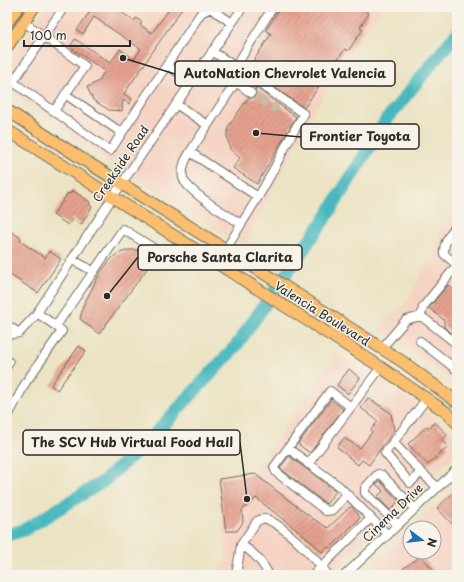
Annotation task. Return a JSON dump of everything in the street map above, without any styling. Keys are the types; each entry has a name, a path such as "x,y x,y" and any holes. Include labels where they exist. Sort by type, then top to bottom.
{"main road":[{"path":"7,23 18,7"},
{"path":"7,47 34,7"},
{"name":"Valencia Boulevard","path":"7,110 76,156 122,183 382,348 457,402"},
{"name":"Valencia Boulevard","path":"7,130 381,367 427,398 457,423"}],"street":[{"path":"64,7 13,82 110,151 201,13 211,8 232,23"},
{"name":"Creekside Road","path":"19,333 37,313 122,183 243,7"},
{"path":"241,224 190,189 183,179 183,164 233,80 236,67 273,7"},
{"path":"24,22 85,66 54,110"},
{"path":"212,52 243,72 282,103 304,114 291,134 275,169 226,249"},
{"path":"205,61 251,93"},
{"path":"167,65 191,82"},
{"path":"233,80 242,80 243,72"},
{"path":"65,94 122,133"},
{"path":"176,104 207,125"},
{"path":"190,152 258,197"},
{"path":"421,316 423,307 457,265 444,254 444,249 449,235 457,225"},
{"path":"56,326 123,229 158,251"},
{"path":"73,260 93,272"},
{"path":"7,418 26,382 62,331 37,313"},
{"path":"421,316 457,344"},
{"path":"382,348 406,320 421,316"},
{"path":"7,325 19,333"},
{"path":"7,335 19,333"},
{"path":"420,341 457,370"},
{"path":"7,360 9,362 7,366"},
{"path":"308,464 381,367"},
{"path":"346,495 333,510 326,511 276,472 274,465 330,391 351,406"},
{"path":"421,472 410,483 385,453 427,398"},
{"path":"393,442 437,487"},
{"path":"288,448 340,487 346,495 388,535"},
{"name":"Cinema Drive","path":"350,573 457,469"},
{"path":"398,525 366,493 365,488 378,474 382,474 415,509"},
{"path":"236,575 241,545 257,521 264,518 272,522 303,546 328,575"},
{"path":"313,575 370,519"},
{"path":"241,545 249,549 262,561 269,575"}],"shaded area":[{"path":"47,7 383,7 316,107 243,247 146,185 144,181 120,163 111,163 75,139 54,119 7,90 7,66"},
{"path":"457,208 457,385 425,360 378,329 408,300 436,244 441,226"},
{"path":"336,355 401,393 436,419 457,437 457,453 327,575 212,575 227,561 216,475 256,469"},
{"path":"457,485 457,575 362,575 402,537 402,560 442,560 442,520 420,520"}],"building":[{"path":"93,7 114,7 134,21 136,18 142,22 140,25 152,33 171,7 183,7 124,94 132,99 129,104 123,100 122,111 109,110 93,100 87,87 101,80 100,78 105,71 70,47 75,39 110,63 120,49 134,59 141,49 94,17 83,34 77,30"},
{"path":"281,7 370,7 366,12 369,14 360,27 363,29 348,51 345,49 304,108 248,69 271,34 266,30"},
{"path":"255,87 296,117 257,184 233,168 240,158 230,149 227,136 228,127 248,98 253,98 256,96"},
{"path":"72,190 90,202 89,204 92,207 81,225 72,219 68,225 53,215 68,193 70,194"},
{"path":"7,229 21,238 20,241 45,258 49,251 61,259 38,293 7,273"},
{"path":"129,250 139,250 155,258 99,334 80,319 84,304 100,273 110,260 117,254"},
{"path":"448,285 457,292 457,337 444,327 444,320 429,308"},
{"path":"79,346 86,351 57,390 51,385"},
{"path":"349,369 360,378 348,394 337,385"},
{"path":"368,398 391,413 394,430 369,465 362,460 358,465 337,447 344,438 360,448 372,432 371,430 378,421 361,408"},
{"path":"331,400 343,409 310,453 298,444"},
{"path":"435,422 447,435 442,441 448,447 428,465 408,444 427,426 429,428"},
{"path":"289,456 336,491 326,504 280,468"},
{"path":"255,474 312,518 328,528 350,507 352,507 360,518 330,548 328,547 322,552 313,543 256,498 242,510 243,522 237,531 226,531 219,479"},
{"path":"380,481 399,501 390,510 377,497 383,491 376,484"},
{"path":"454,492 457,495 457,529 437,508"},
{"path":"415,560 424,560 435,572 432,575 398,575 405,567"}],"waterway":[{"path":"7,535 24,530 104,481 154,435 236,346 326,217 387,119 457,33"}],"tunnel":[{"path":"251,93 273,108 279,106"}],"place":[{"name":"AutoNation Chevrolet Valencia","path":"123,58"},
{"name":"Frontier Toyota","path":"256,133"},
{"name":"Porsche Santa Clarita","path":"107,296"},
{"name":"The SCV Hub Virtual Food Hall","path":"247,499"}]}
